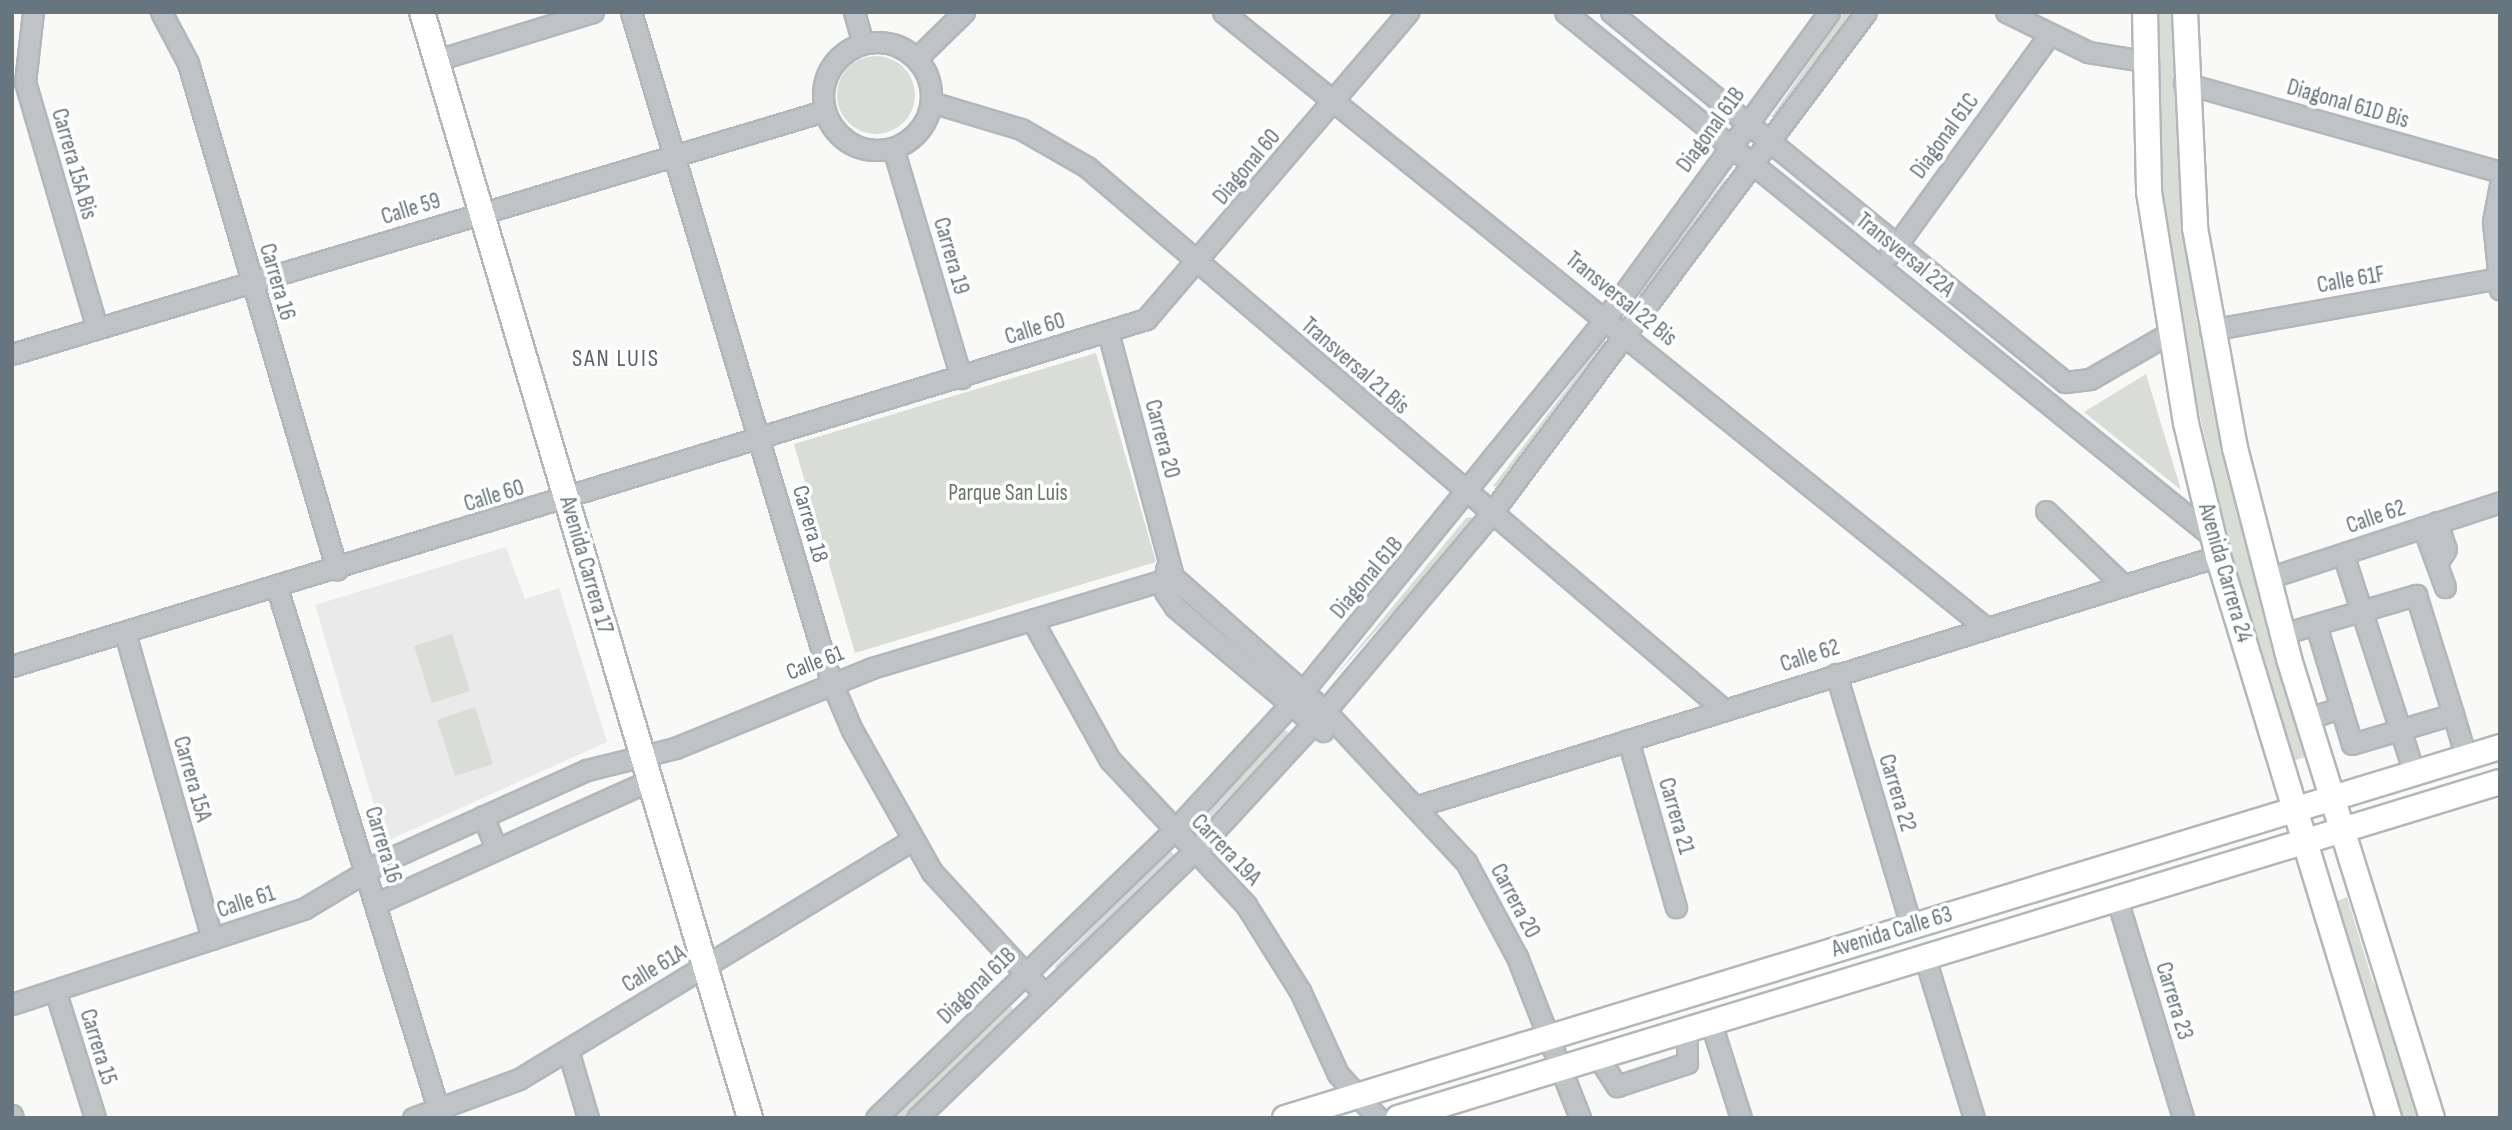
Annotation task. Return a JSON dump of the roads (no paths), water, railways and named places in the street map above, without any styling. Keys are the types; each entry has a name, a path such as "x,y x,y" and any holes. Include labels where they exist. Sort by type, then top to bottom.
{"main road":[{"name":"Avenida Carrera 17","path":"422,12 750,1118"},
{"name":"Avenida Carrera 24","path":"2145,12 2149,192 2168,334 2215,546 2307,840 2389,1118"},
{"name":"Avenida Carrera 24","path":"2185,12 2184,83 2210,330 2282,634 2432,1118"},
{"name":"Avenida Calle 63","path":"1285,1118 2500,747"},
{"name":"Avenida Calle 63","path":"1398,1118 2500,782"}],"street":[{"name":"Carrera 16","path":"161,12 188,63 337,570"},
{"path":"437,60 593,12"},
{"name":"Carrera 18","path":"631,12 831,681 909,841 1045,995"},
{"path":"854,12 863,43"},
{"path":"917,58 964,12"},
{"name":"Transversal 22 Bis","path":"1223,12 1985,626"},
{"name":"Diagonal 60","path":"1108,332 1153,315 1408,12"},
{"name":"Transversal 22A","path":"1565,12 1881,266 2215,546"},
{"name":"Diagonal 61B","path":"876,1118 1173,829 1303,691 1468,496 1606,318 1829,12"},
{"path":"917,1118 1196,851 1318,719 1490,515 1628,336 1866,12"},
{"path":"2006,12 2088,51 2144,61"},
{"path":"12,20 33,13"},
{"name":"Carrera 15A Bis","path":"33,13 25,82 97,328"},
{"path":"1599,39 1615,14"},
{"name":"Transversal 22A","path":"1615,14 1745,124 2072,384 2168,334"},
{"name":"Diagonal 61C","path":"1881,266 2049,34"},
{"path":"863,43 892,43 917,58 929,78 931,102 923,126 893,148 869,150 846,141 824,111 823,86 833,64 863,43"},
{"name":"Diagonal 61D Bis","path":"2184,83 2500,172"},
{"name":"Transversal 21 Bis","path":"931,102 1055,144 1490,515 1723,709"},
{"name":"Calle 59","path":"12,354 824,111"},
{"name":"Carrera 19","path":"893,148 961,378"},
{"path":"2499,282 2493,222 2500,185"},
{"name":"Calle 61F","path":"2210,330 2499,282"},
{"name":"Calle 60","path":"12,666 337,570 1108,332"},
{"name":"Carrera 20","path":"1108,332 1175,607 1289,707 1318,719 1427,804 1488,897 1580,1118"},
{"name":"Calle 62","path":"2268,578 2500,502"},
{"path":"2046,511 2123,585"},
{"path":"2430,525 2437,563 2445,587"},
{"name":"Calle 62","path":"1427,804 1985,626 2123,585 2215,546"},
{"path":"2343,554 2414,773"},
{"name":"Carrera 20","path":"1168,572 1303,691 1318,719"},
{"name":"Calle 61","path":"12,1004 323,900 365,873 587,769 642,756 831,681 1031,620 1168,572"},
{"name":"Carrera 16","path":"277,588 440,1114"},
{"path":"2282,634 2416,595 2466,757"},
{"name":"Carrera 19A","path":"1031,620 1110,760 1196,851 1269,938 1331,1063 1378,1118"},
{"path":"2316,625 2352,744 2453,713"},
{"name":"Carrera 15A","path":"125,633 212,939"},
{"name":"Carrera 22","path":"1836,674 1911,926"},
{"path":"2307,719 2341,708"},
{"name":"Carrera 21","path":"1628,740 1676,907"},
{"path":"375,904 649,781"},
{"path":"483,816 496,849"},
{"name":"Calle 61A","path":"414,1118 440,1114 519,1079 909,841"},
{"name":"Carrera 23","path":"2117,899 2183,1118"},
{"path":"1925,958 1974,1118"},
{"name":"Carrera 15","path":"55,990 94,1118"},
{"path":"1711,1023 1741,1118"},
{"path":"568,1050 588,1118"}],"district":[{"name":"SAN LUIS","path":"616,359"}],"park label":[{"name":"Parque San Luis","path":"1008,493"}]}
